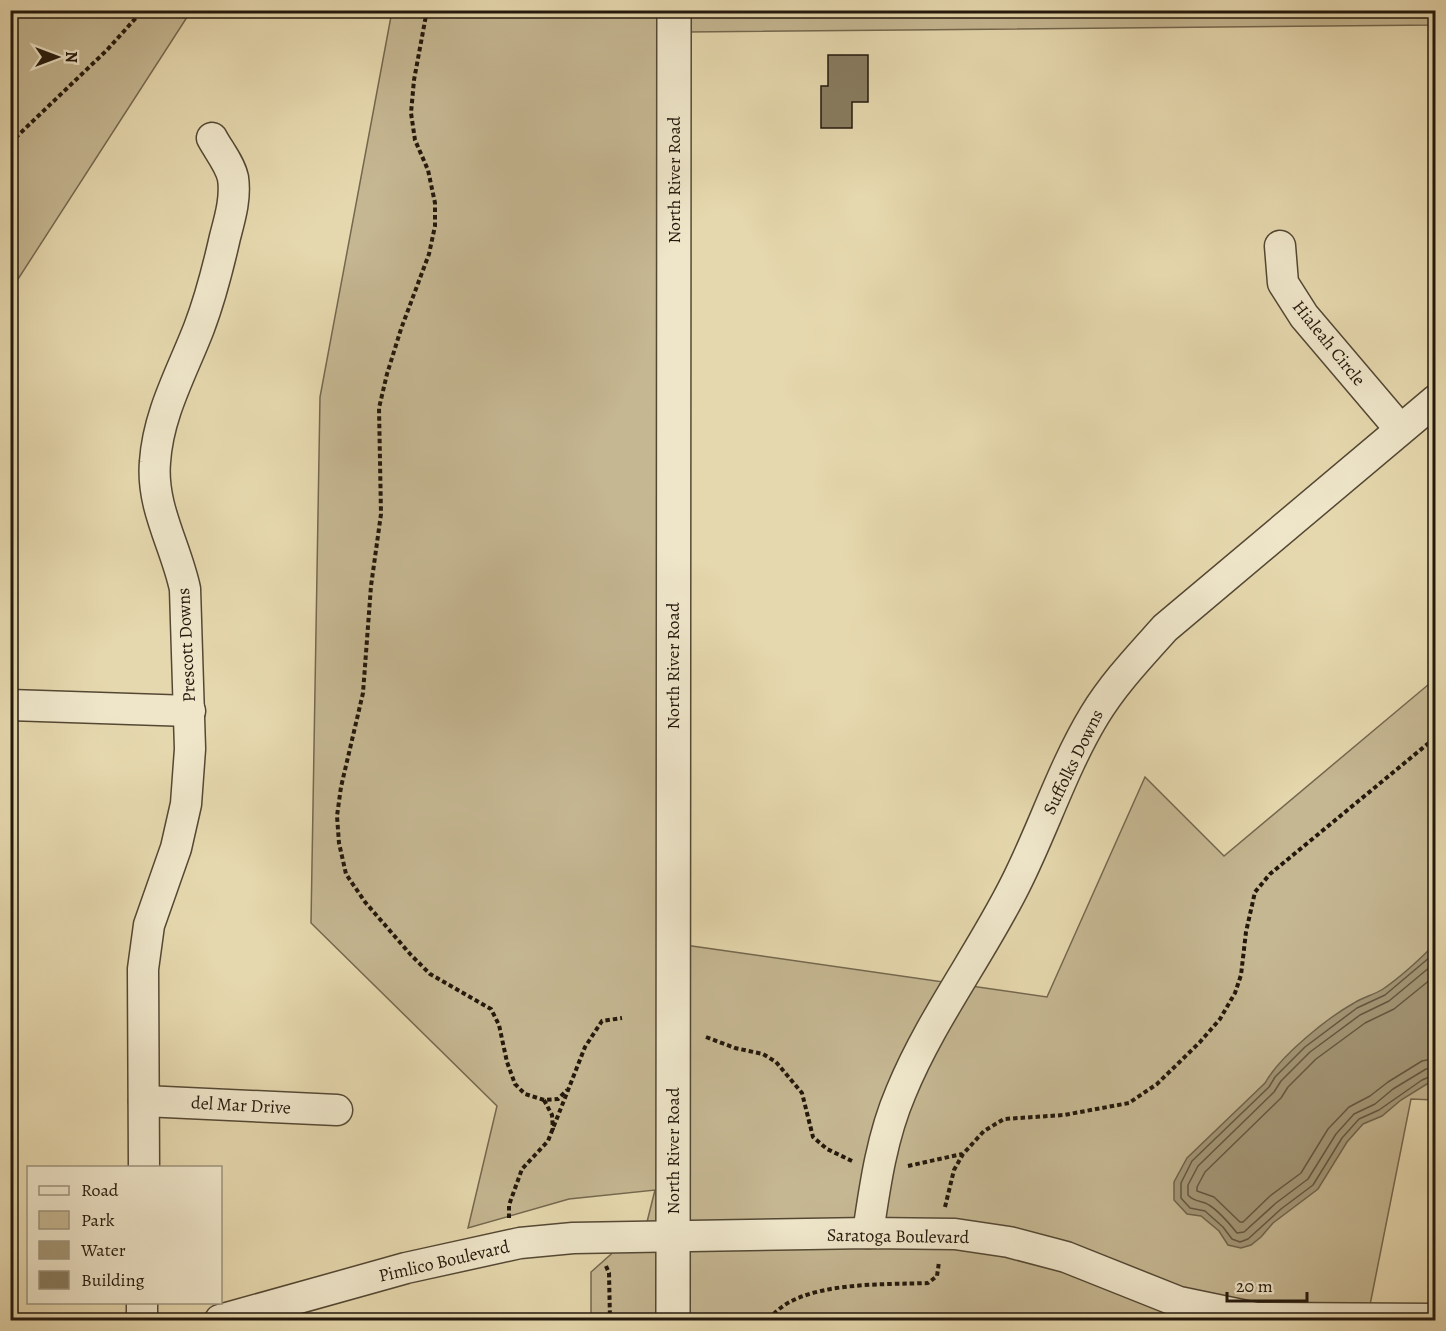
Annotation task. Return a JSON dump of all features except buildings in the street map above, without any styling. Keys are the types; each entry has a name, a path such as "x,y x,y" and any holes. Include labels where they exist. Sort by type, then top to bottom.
{"street":[{"name":"North River Road","path":"673,1320 674,10"},
{"name":"Prescott Downs","path":"144,1166 143,969 149,925 176,848 186,804 190,749 185,589 182,572 158,508 154,463 163,415 206,308 233,202 233,177 212,138"},
{"name":"Hialeah Circle","path":"1280,246 1283,283 1304,316 1400,429"},
{"name":"Suffolks Downs","path":"868,1233 885,1137 900,1092 926,1039 1015,885 1080,742 1109,693 1126,670 1166,628 1436,400"},
{"path":"10,705 190,711"},
{"name":"del Mar Drive","path":"144,1101 338,1110"},
{"name":"Saratoga Boulevard","path":"673,1236 939,1233 1009,1242 1066,1257 1179,1302 1256,1318 1436,1319"},
{"name":"Pimlico Boulevard","path":"220,1320 406,1268 508,1245 573,1238 673,1236"},
{"path":"142,1304 142,1320"}],"path":[{"path":"10,143 107,50 142,10"},
{"path":"427,10 414,81 411,113 415,140 428,170 435,203 435,226 429,254 401,329 379,408 381,514 371,586 363,693 339,806 339,843 346,874 365,902 430,974 491,1009 499,1025 507,1062 515,1084 525,1094 544,1100 558,1099 567,1090"},
{"path":"769,1320 790,1301 812,1294 845,1288 928,1283 937,1276 939,1233 954,1170 963,1154 984,1131 1004,1119 1064,1115 1128,1103 1158,1084 1220,1019 1234,993 1241,975 1246,932 1256,892 1270,874 1436,737"},
{"path":"508,1245 509,1205 522,1169 548,1141 585,1047 602,1021 622,1018"},
{"path":"706,1037 735,1048 763,1054 776,1062 802,1093 813,1137 827,1149 879,1172 963,1154"},
{"path":"544,1100 552,1114 553,1131"},
{"path":"594,1238 609,1273 610,1320"}],"green space":[{"path":"1435,10 1436,25 687,32 687,11"},
{"path":"10,11 191,11 11,290 10,290"},
{"path":"392,11 658,11 657,941 1047,997 1145,777 1224,856 1435,679 1435,1100 1411,1099 1367,1320 591,1320 591,1272 647,1222 655,1190 569,1199 468,1228 497,1106 311,923 320,397"}],"water":[{"path":"1435,944 1435,1079 1401,1100 1382,1116 1363,1124 1347,1142 1318,1189 1273,1223 1251,1245 1241,1248 1228,1245 1219,1231 1201,1216 1187,1214 1174,1200 1174,1182 1187,1158 1265,1083 1281,1061 1305,1038 1357,1001 1390,984"}]}
